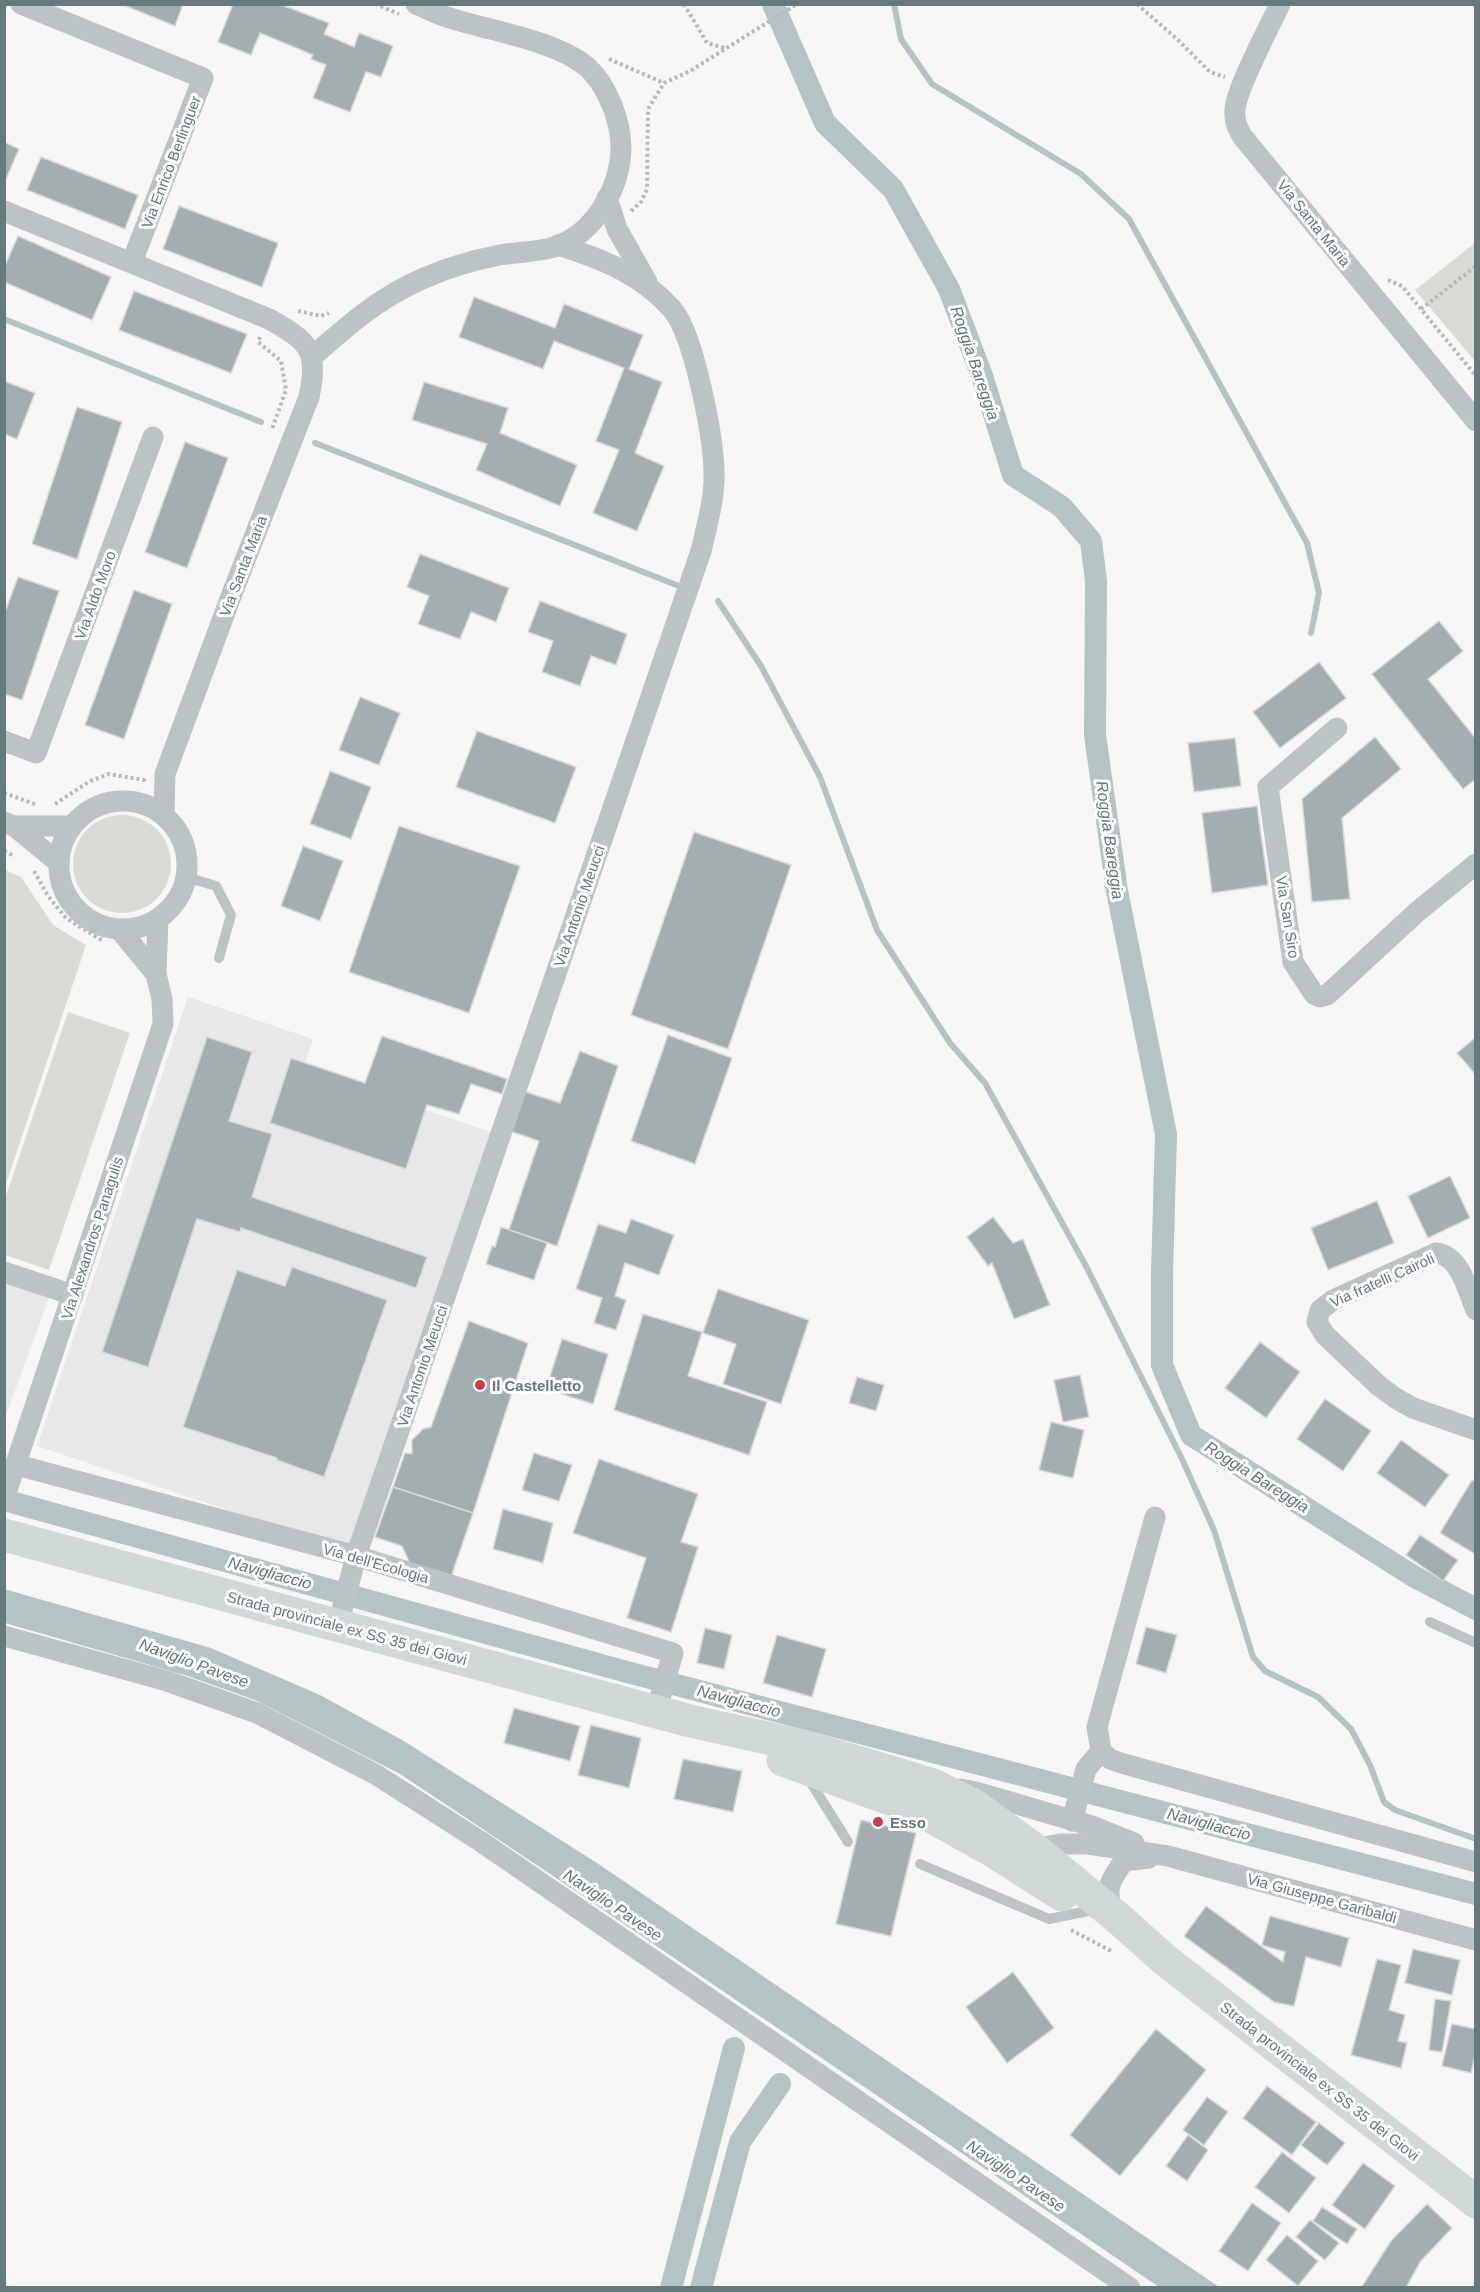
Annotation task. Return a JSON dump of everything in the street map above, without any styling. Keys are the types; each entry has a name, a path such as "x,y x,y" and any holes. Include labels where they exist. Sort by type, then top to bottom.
{"main road":[{"name":"Strada provinciale ex SS 35 dei Giovi","path":"4,1535 340,1616 659,1703 690,1721 802,1768 920,1810 1103,1914"},
{"name":"Strada provinciale ex SS 35 dei Giovi","path":"690,1721 803,1746 933,1785 975,1806 1034,1849 1103,1914 1476,2202"}],"street":[{"name":"Via Enrico Berlinguer","path":"21,4 203,78 132,262"},
{"name":"Via Santa Maria","path":"1280,4 1235,108 1236,125 1242,136 1476,421"},
{"path":"4,211 269,319 295,334 306,344 312,357 358,317 389,295 423,278 463,263 558,245 570,240 595,219 618,173 621,135 615,111 607,95 587,67 566,54 535,42 411,10"},
{"path":"607,198 617,229 653,290"},
{"name":"Via Antonio Meucci","path":"340,1616 354,1565 697,563 712,504 714,472 711,438 690,345 674,311 636,277 613,264 558,245"},
{"name":"Via Santa Maria","path":"165,815 157,771 233,591 309,397 314,375 312,357"},
{"name":"Via Aldo Moro","path":"4,741 36,753 153,437"},
{"name":"Via San Siro","path":"1337,728 1268,787 1293,962 1314,994 1320,997 1327,995 1417,912 1476,864"},
{"path":"127,801 157,771"},
{"path":"127,801 147,805 165,815 178,830 186,849 188,869 183,888 173,906 158,919 114,937 83,916 70,901 61,883 59,863 62,843 72,826 87,812 106,803 127,801"},
{"path":"9,824 72,826"},
{"path":"9,824 59,863"},
{"name":"Via Alexandros Panagulis","path":"4,1499 163,1024 162,999 156,974 158,919"},
{"name":"Via Alexandros Panagulis","path":"114,937 156,974"},
{"name":"Via fratelli Cairoli","path":"1476,1310 1456,1265 1451,1258 1443,1254 1436,1254 1334,1300 1320,1310 1317,1322 1320,1330 1379,1386 1397,1399 1413,1408 1476,1430"},
{"path":"4,1272 73,1295"},
{"name":"Via dell'Ecologia","path":"17,1465 354,1565 673,1653 659,1703"},
{"path":"1155,1517 1097,1727 1101,1751 1110,1759 1121,1763 1476,1862"},
{"path":"4,1636 210,1695 257,1713 375,1774 480,1841 1130,2288"},
{"path":"1073,1814 1086,1769 1101,1751"},
{"path":"933,1785 976,1792 1073,1814 1092,1826 1168,1856"},
{"path":"993,1851 1034,1849 1061,1844 1088,1844 1168,1856"},
{"path":"1103,1914 1109,1904 1110,1879 1124,1861 1168,1856"},
{"name":"Via Giuseppe Garibaldi","path":"1168,1856 1476,1940"}],"lane":[{"path":"186,877 216,886 231,915 219,958"},
{"path":"1430,1622 1476,1643"},
{"path":"802,1768 848,1842"},
{"path":"920,1864 1049,1919 1103,1914"}],"path":[{"path":"375,4 411,10"},
{"path":"684,4 707,43 726,48"},
{"path":"1137,4 1210,72 1244,84"},
{"path":"664,83 690,71 796,5"},
{"path":"1420,309 1476,266"},
{"path":"298,311 321,316 338,310"},
{"path":"269,319 258,342 281,361 286,390 270,435"},
{"path":"48,809 90,781 110,774 144,780 157,771"},
{"path":"4,793 40,806"},
{"path":"4,851 22,860"},
{"path":"30,864 48,896 66,918 114,937"}],"shaded area":[{"path":"1475,243 1475,361 1415,290"},
{"path":"122,815 141,818 157,829 168,845 171,864 168,883 157,899 141,910 122,913 103,910 87,899 76,883 73,864 76,845 87,829 103,818"},
{"path":"5,870 21,877 53,925 86,945 5,1187"},
{"path":"188,997 313,1039 303,1069 491,1132 350,1551 37,1446"},
{"path":"68,1012 130,1033 49,1270 5,1255 5,1199"},
{"path":"5,1269 54,1284 5,1418"}],"water":[{"name":"Naviglio Pavese","path":"4,1589 211,1648 320,1695 402,1740 597,1863 1219,2287 1159,2287 400,1774 255,1700 188,1676 5,1623"}],"building":[{"path":"121,4 183,4 175,26"},
{"path":"233,4 279,4 329,23 324,34 354,47 359,33 393,46 381,77 366,72 350,112 313,98 326,65 311,59 313,55 260,33 251,55 218,42"},
{"path":"4,142 19,149 6,179 4,178"},
{"path":"41,157 138,195 125,229 27,190"},
{"path":"179,206 278,243 262,287 163,249"},
{"path":"18,236 111,277 92,320 4,282 4,268"},
{"path":"134,291 247,334 231,373 119,330"},
{"path":"474,297 555,328 564,304 643,335 629,369 662,382 635,453 664,466 637,531 593,513 619,450 596,441 624,368 554,341 543,369 459,337"},
{"path":"4,381 35,393 17,439 4,434"},
{"path":"424,382 508,408 500,433 577,465 560,506 476,470 487,444 412,420"},
{"path":"77,407 122,422 77,559 32,544"},
{"path":"185,442 228,458 187,568 145,552"},
{"path":"420,554 509,588 496,622 471,612 460,639 418,624 429,596 407,587"},
{"path":"18,577 59,591 22,700 4,694 4,615"},
{"path":"134,590 172,604 124,739 85,725"},
{"path":"540,601 627,634 616,665 591,656 580,686 542,672 553,641 528,632"},
{"path":"1439,621 1463,651 1428,679 1476,739 1476,779 1463,789 1372,674"},
{"path":"1319,662 1346,698 1280,748 1253,712"},
{"path":"360,697 400,713 379,765 339,750"},
{"path":"477,731 576,767 555,823 456,787"},
{"path":"1375,737 1401,769 1342,818 1350,899 1312,902 1302,799"},
{"path":"1235,738 1241,786 1194,792 1188,743"},
{"path":"330,771 371,787 351,839 310,824"},
{"path":"1257,806 1268,885 1212,893 1202,813"},
{"path":"399,826 520,866 469,1013 349,972"},
{"path":"694,832 791,865 728,1049 631,1015"},
{"path":"303,846 343,861 320,921 281,906"},
{"path":"668,1035 732,1058 695,1164 631,1141"},
{"path":"382,1036 507,1079 502,1094 471,1084 459,1114 427,1105 406,1169 270,1123 291,1058 365,1083"},
{"path":"207,1037 252,1052 229,1121 272,1134 252,1197 427,1257 416,1288 241,1228 240,1232 197,1219 148,1367 102,1352"},
{"path":"1476,1037 1476,1075 1457,1053"},
{"path":"580,1051 618,1066 557,1246 509,1230 539,1141 510,1131 523,1091 560,1103"},
{"path":"1450,1176 1470,1218 1428,1238 1408,1196"},
{"path":"1377,1201 1394,1243 1328,1270 1311,1228"},
{"path":"993,1217 1013,1243 1023,1239 1050,1305 1014,1319 992,1263 988,1266 967,1237"},
{"path":"631,1219 674,1235 659,1275 625,1263 615,1296 626,1300 616,1330 594,1323 602,1298 576,1289 598,1224 626,1233"},
{"path":"501,1227 547,1243 534,1280 486,1264 492,1246 495,1247"},
{"path":"292,1267 387,1300 324,1477 277,1460 277,1458 183,1427 237,1270 285,1286"},
{"path":"718,1289 809,1320 781,1404 723,1384 736,1344 703,1333"},
{"path":"643,1314 702,1332 688,1376 767,1402 749,1455 614,1410"},
{"name":"Il Castelletto","path":"469,1321 528,1343 473,1513 393,1487 405,1453 412,1454 412,1440 423,1429 431,1427"},
{"path":"562,1339 608,1354 593,1404 546,1389"},
{"path":"1260,1342 1300,1372 1266,1418 1225,1388"},
{"path":"1080,1375 1089,1417 1063,1422 1054,1380"},
{"path":"857,1377 884,1385 876,1411 849,1403"},
{"path":"1325,1399 1371,1431 1343,1471 1297,1439"},
{"path":"1051,1422 1084,1430 1073,1478 1039,1470"},
{"path":"1401,1440 1449,1475 1425,1507 1377,1473"},
{"path":"534,1453 572,1465 559,1501 522,1490"},
{"path":"599,1459 698,1494 681,1542 698,1547 671,1632 627,1618 646,1558 573,1533"},
{"path":"1472,1480 1476,1482 1475,1554 1440,1533"},
{"path":"393,1487 473,1513 451,1577 410,1564 402,1546 375,1537"},
{"path":"503,1509 553,1523 543,1563 493,1549"},
{"path":"1420,1535 1458,1560 1443,1581 1406,1555"},
{"path":"1146,1627 1177,1635 1166,1673 1136,1664"},
{"path":"705,1628 732,1635 724,1669 697,1663"},
{"path":"777,1635 826,1649 812,1697 763,1683"},
{"path":"514,1708 580,1726 570,1761 504,1743"},
{"path":"591,1725 641,1738 629,1788 578,1775"},
{"path":"683,1759 742,1771 733,1812 674,1799"},
{"path":"861,1820 916,1833 891,1936 836,1924"},
{"path":"1206,1906 1283,1962 1285,1952 1262,1945 1270,1916 1349,1938 1341,1967 1306,1957 1294,2006 1274,2002 1184,1936"},
{"path":"1413,1949 1460,1960 1452,1995 1405,1983"},
{"path":"1377,1959 1401,1965 1389,2010 1405,2015 1398,2041 1407,2043 1401,2068 1351,2055"},
{"path":"1013,1972 1054,2028 1007,2063 966,2007"},
{"path":"1435,1999 1451,2001 1442,2052 1429,2050"},
{"path":"1452,2024 1476,2029 1476,2051 1471,2073 1442,2066"},
{"path":"1156,2029 1206,2070 1120,2176 1070,2135"},
{"path":"1267,2086 1316,2122 1292,2155 1243,2118"},
{"path":"1207,2097 1228,2112 1204,2145 1183,2130"},
{"path":"1319,2123 1345,2143 1327,2165 1301,2145"},
{"path":"1188,2135 1208,2150 1187,2181 1166,2166"},
{"path":"1282,2152 1316,2178 1289,2213 1255,2187"},
{"path":"1363,2163 1395,2186 1365,2229 1332,2205"},
{"path":"1252,2203 1281,2223 1248,2271 1219,2251"},
{"path":"1427,2204 1452,2228 1420,2262 1406,2288 1361,2288 1391,2241"},
{"path":"1322,2207 1357,2229 1347,2244 1313,2221"},
{"path":"1310,2220 1339,2243 1325,2260 1296,2237"},
{"path":"1287,2235 1318,2261 1298,2286 1266,2260"}],"waterway":[{"name":"Roggia Bareggia","path":"773,4 825,123 893,189 949,289 982,376 1013,475 1062,507 1091,541 1096,581 1095,735 1117,891 1166,1134 1162,1365 1191,1435 1413,1576 1476,1609"},
{"path":"894,4 901,39 932,84 1081,174 1129,219 1307,543 1319,593 1311,633"},
{"path":"4,319 261,422"},
{"path":"315,443 679,586"},
{"path":"718,601 761,666 820,777 877,930 950,1043 985,1083 1087,1268 1182,1459 1214,1530 1253,1657 1265,1671 1318,1697 1351,1729 1370,1765 1384,1802 1395,1810 1476,1839"},
{"name":"Navigliaccio","path":"4,1500 627,1672 1476,1894"},
{"path":"671,2288 734,2048"},
{"path":"701,2288 740,2142 780,2084"}],"place":[{"name":"Il Castelletto","path":"480,1385"},
{"name":"Esso","path":"878,1822"}]}
